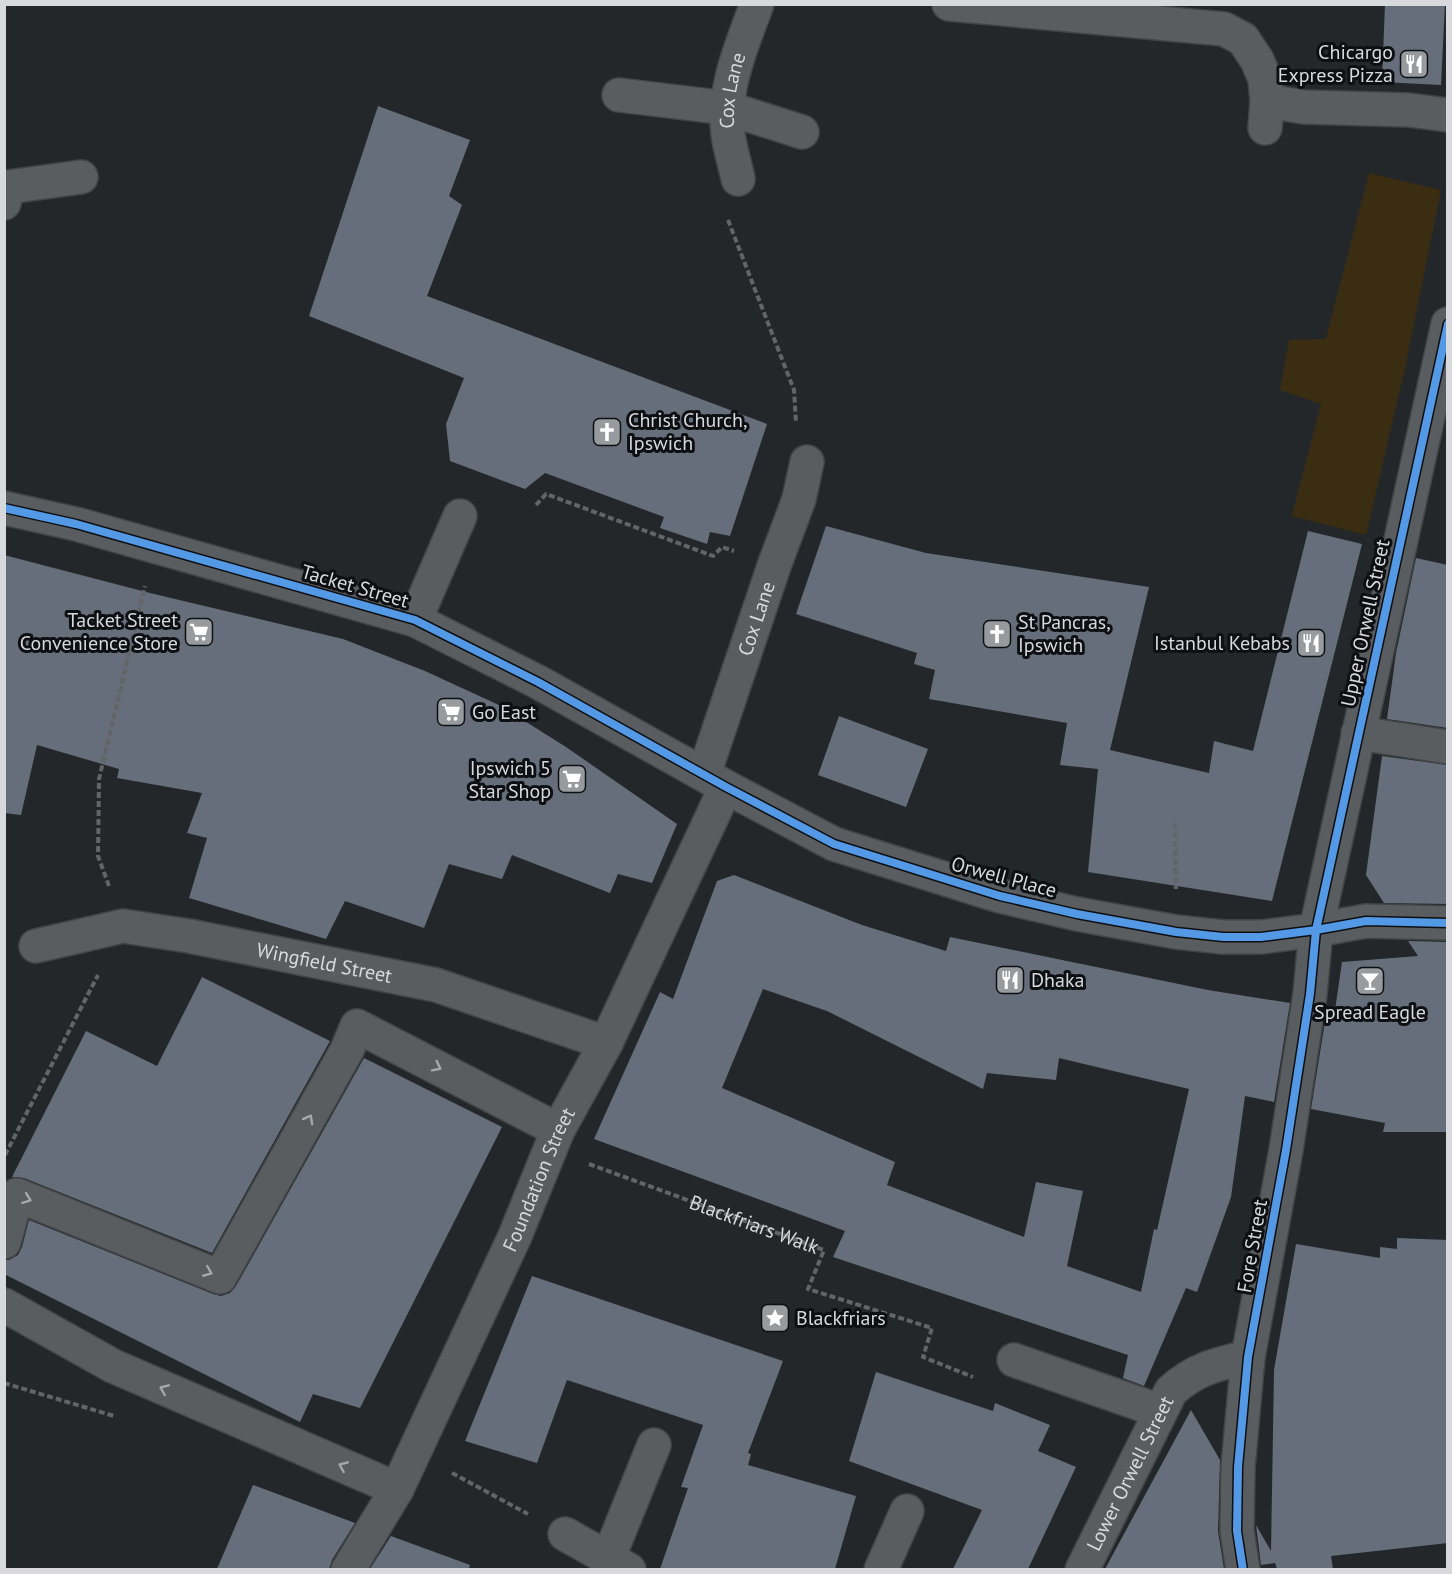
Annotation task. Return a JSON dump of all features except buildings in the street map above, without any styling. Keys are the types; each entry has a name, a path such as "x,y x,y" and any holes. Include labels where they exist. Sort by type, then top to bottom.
{"street":[{"name":"Cox Lane","path":"738,179 728,134 727,108 735,64 757,4"},
{"path":"957,5 1224,29 1243,39 1257,60 1265,79 1266,114 1304,107 1409,110 1448,115"},
{"path":"619,95 727,108 802,132"},
{"path":"4,203 8,187 81,177"},
{"name":"Upper Orwell Street","path":"1316,930 1448,324"},
{"name":"Cox Lane","path":"715,781 774,566 799,499 807,462"},
{"name":"Tacket Street","path":"4,508 76,524 415,621 538,682 715,781"},
{"path":"415,621 460,516"},
{"path":"1358,733 1448,747"},
{"name":"Orwell Place","path":"715,781 834,844 1000,896 1077,914 1176,932 1223,937 1261,937 1366,921 1448,924"},
{"name":"Foundation Street","path":"348,1569 397,1489 515,1236 558,1130 606,1043 715,781"},
{"name":"Wingfield Street","path":"36,946 123,926 189,936 436,985 606,1043"},
{"name":"Fore Street","path":"1243,1569 1237,1531 1238,1467 1248,1357 1286,1150 1310,994 1316,930"},
{"path":"4,1242 18,1195 220,1277 347,1050 357,1026 558,1130"},
{"path":"4,1305 113,1366 397,1489"},
{"name":"Lower Orwell Street","path":"1082,1569 1171,1391 1184,1379 1208,1366 1248,1357"},
{"path":"1014,1360 1160,1411"},
{"path":"565,1534 619,1564 654,1445"},
{"path":"881,1569 908,1511"}],"path":[{"path":"738,179 717,190 794,390 796,421 783,455 807,462"},
{"path":"536,505 546,494 713,556 722,547"},
{"path":"4,1155 123,926 98,856 99,779 154,547"},
{"path":"1176,823 1176,932"},
{"path":"414,1452 565,1534"}],"shaded area":[{"path":"1369,173 1441,190 1405,368 1366,535 1292,516 1321,404 1280,390 1289,340 1326,339"}],"cycle path":[{"path":"1243,1570 1237,1531 1238,1467 1248,1357 1286,1150 1310,994 1316,930 1448,324"},
{"path":"4,508 76,524 415,620 538,682 726,787 834,844 1000,896 1077,914 1176,932 1223,937 1261,937 1366,921 1448,923"}],"place":[{"name":"Chicargo Express Pizza","path":"1414,64"},
{"name":"Christ Church, Ipswich","path":"607,432"},
{"name":"Tacket Street Convenience Store","path":"199,632"},
{"name":"St Pancras, Ipswich","path":"997,634"},
{"name":"Istanbul Kebabs","path":"1311,643"},
{"name":"Go East","path":"451,712"},
{"name":"Ipswich 5 Star Shop","path":"572,779"},
{"name":"Dhaka","path":"1010,980"},
{"name":"Spread Eagle","path":"1370,981"},
{"name":"Blackfriars","path":"775,1318"}]}
